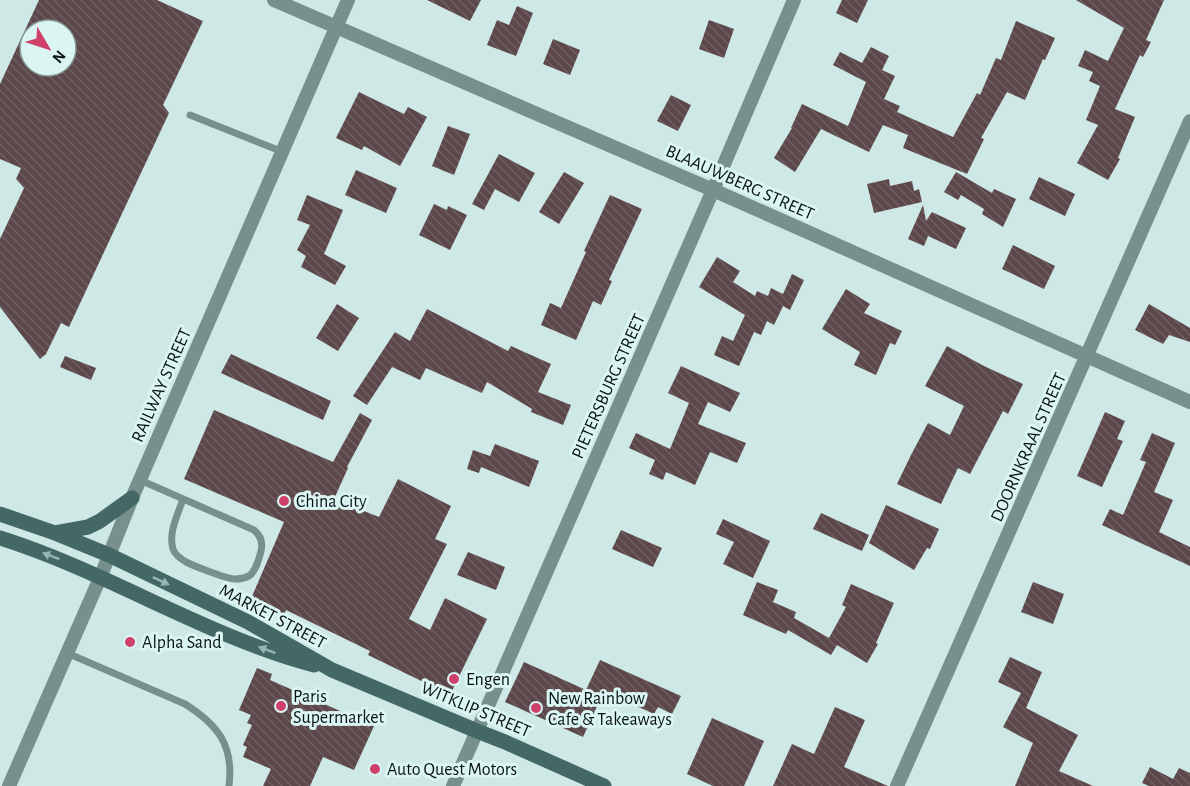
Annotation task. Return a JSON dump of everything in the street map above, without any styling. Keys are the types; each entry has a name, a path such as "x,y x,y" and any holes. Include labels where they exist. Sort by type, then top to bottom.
{"main road":[{"path":"55,533 88,527 132,498"},
{"name":"MARKET STREET","path":"0,514 109,555 248,622 332,670"},
{"name":"MARKET STREET","path":"0,538 55,557 242,641 283,657 332,670"},
{"name":"WITKLIP STREET","path":"332,670 505,742 584,782 604,786"}],"street":[{"name":"BLAAUWBERG STREET","path":"274,0 713,190 1190,402"},
{"name":"RAILWAY STREET","path":"9,786 348,0"},
{"name":"PIETERSBURG STREET","path":"453,786 794,0"},
{"name":"DOORNKRAAL STREET","path":"897,786 1190,121"}],"lane":[{"path":"190,115 283,152"},
{"path":"140,480 254,530 258,533 262,548 252,573 247,577 234,579 186,562 175,554 172,535 183,499"},
{"path":"67,653 199,712 219,733 226,746 230,762 229,786"}],"building":[{"path":"39,0 157,0 203,21 163,105 169,113 69,327 61,323 46,354 40,359 0,307 0,239 24,188 16,179 21,168 0,159 0,84 18,45 18,78 78,78 78,18 31,18"},
{"path":"427,0 481,0 470,21"},
{"path":"842,0 868,0 857,23 836,13"},
{"path":"1076,0 1164,0 1146,40 1151,42 1143,57 1140,55 1115,109 1135,117 1118,158 1120,159 1108,180 1077,163 1098,125 1086,120 1100,86 1089,81 1093,72 1078,66 1085,50 1108,61 1124,28"},
{"path":"517,6 533,13 516,56 487,45 497,20 509,25"},
{"path":"709,20 734,29 724,58 699,49"},
{"path":"1016,21 1055,38 1025,100 1007,92 981,138 984,139 967,174 903,148 908,135 883,125 869,152 821,129 795,172 774,158 792,128 802,104 848,126 866,82 833,65 840,52 862,63 871,47 889,56 882,70 895,76 884,99 900,106 897,112 953,137 977,93 980,95 996,58 1001,60"},
{"path":"553,39 580,50 570,75 543,64"},
{"path":"359,92 404,114 408,107 427,117 400,166 364,146 362,150 336,138"},
{"path":"671,95 691,105 678,131 657,121"},
{"path":"448,126 470,134 454,175 432,166"},
{"path":"499,154 535,173 519,202 495,189 484,210 472,204"},
{"path":"356,170 397,188 386,213 345,195"},
{"path":"564,172 584,183 559,224 539,212"},
{"path":"956,172 992,193 994,189 1016,199 1003,227 982,214 984,209 961,195 958,200 944,192"},
{"path":"1039,177 1075,194 1065,216 1029,199"},
{"path":"889,179 890,186 912,181 914,191 919,189 922,202 874,213 867,184"},
{"path":"307,195 343,210 324,254 346,266 335,285 301,267 306,256 297,250 310,225 297,220"},
{"path":"610,195 642,209 609,280 612,281 601,305 593,301 576,340 541,325 550,303 561,308"},
{"path":"434,204 447,210 448,206 467,215 450,250 419,235"},
{"path":"923,205 926,221 932,212 966,228 956,249 928,236 924,246 908,239"},
{"path":"1013,245 1055,266 1044,289 1002,269"},
{"path":"717,257 740,271 733,282 755,296 757,291 768,296 771,288 783,294 792,274 804,280 790,310 783,306 774,325 767,321 761,335 754,332 739,366 714,355 722,336 733,341 745,315 699,287"},
{"path":"846,289 870,304 864,313 902,331 895,345 890,343 876,375 854,365 860,352 822,329"},
{"path":"337,304 359,318 338,351 316,338"},
{"path":"1149,304 1190,328 1190,342 1169,335 1163,344 1135,330"},
{"path":"427,309 508,351 511,346 551,364 538,392 571,405 563,425 531,412 532,409 487,382 482,393 426,368 420,380 392,367 367,405 353,396 395,332 410,341"},
{"path":"947,346 1023,384 1008,414 1003,411 970,474 958,468 941,504 897,484 928,423 950,435 964,406 925,386"},
{"path":"231,354 331,401 323,420 221,373"},
{"path":"65,356 96,368 91,380 60,367"},
{"path":"681,366 740,393 730,412 708,402 698,424 746,443 737,463 710,452 695,485 666,472 663,480 649,474 655,460 629,448 636,433 670,449 689,403 668,393"},
{"path":"214,410 333,462 360,413 372,420 347,467 334,499 379,517 398,479 451,506 435,539 447,544 409,619 430,630 445,598 487,619 450,695 368,655 370,651 286,610 284,615 250,601 284,522 184,479"},
{"path":"1105,412 1125,421 1117,439 1123,441 1102,487 1077,476"},
{"path":"1152,433 1175,443 1154,492 1173,500 1159,532 1190,547 1190,566 1102,525 1110,509 1123,515 1146,462 1140,460"},
{"path":"495,444 539,461 529,487 481,467 479,473 467,469 473,450 490,456"},
{"path":"886,505 939,529 930,549 927,548 914,570 869,543"},
{"path":"821,513 869,535 862,551 813,529"},
{"path":"723,519 770,541 753,578 723,564 734,542 716,534"},
{"path":"621,530 662,548 653,567 612,549"},
{"path":"468,552 505,567 496,590 457,575"},
{"path":"757,582 778,590 773,602 796,612 794,618 829,638 846,607 842,605 851,584 894,603 876,643 878,644 867,663 837,645 831,655 788,630 786,634 743,615"},
{"path":"1033,582 1064,594 1053,624 1021,612"},
{"path":"1010,657 1042,672 1026,708 1078,735 1059,771 1093,786 1015,786 1033,743 1003,727 1021,693 998,682"},
{"path":"600,660 681,696 672,714 658,707 654,714 604,691 583,737 505,702 524,662 586,690"},
{"path":"257,668 272,674 270,680 374,726 354,770 323,757 310,786 263,786 271,769 243,757 247,747 243,745 252,725 247,723 251,715 239,710"},
{"path":"835,707 865,720 844,767 888,786 773,786 792,744 814,754"},
{"path":"712,718 764,741 744,786 713,786 687,774"},
{"path":"1150,767 1173,779 1179,768 1190,773 1190,786 1149,786 1142,783"}],"place":[{"name":"China City","path":"284,501"},
{"name":"Alpha Sand","path":"130,642"},
{"name":"Engen","path":"454,679"},
{"name":"Paris Supermarket","path":"281,706"},
{"name":"New Rainbow Cafe & Takeaways","path":"536,708"},
{"name":"Auto Quest Motors","path":"375,769"}]}
